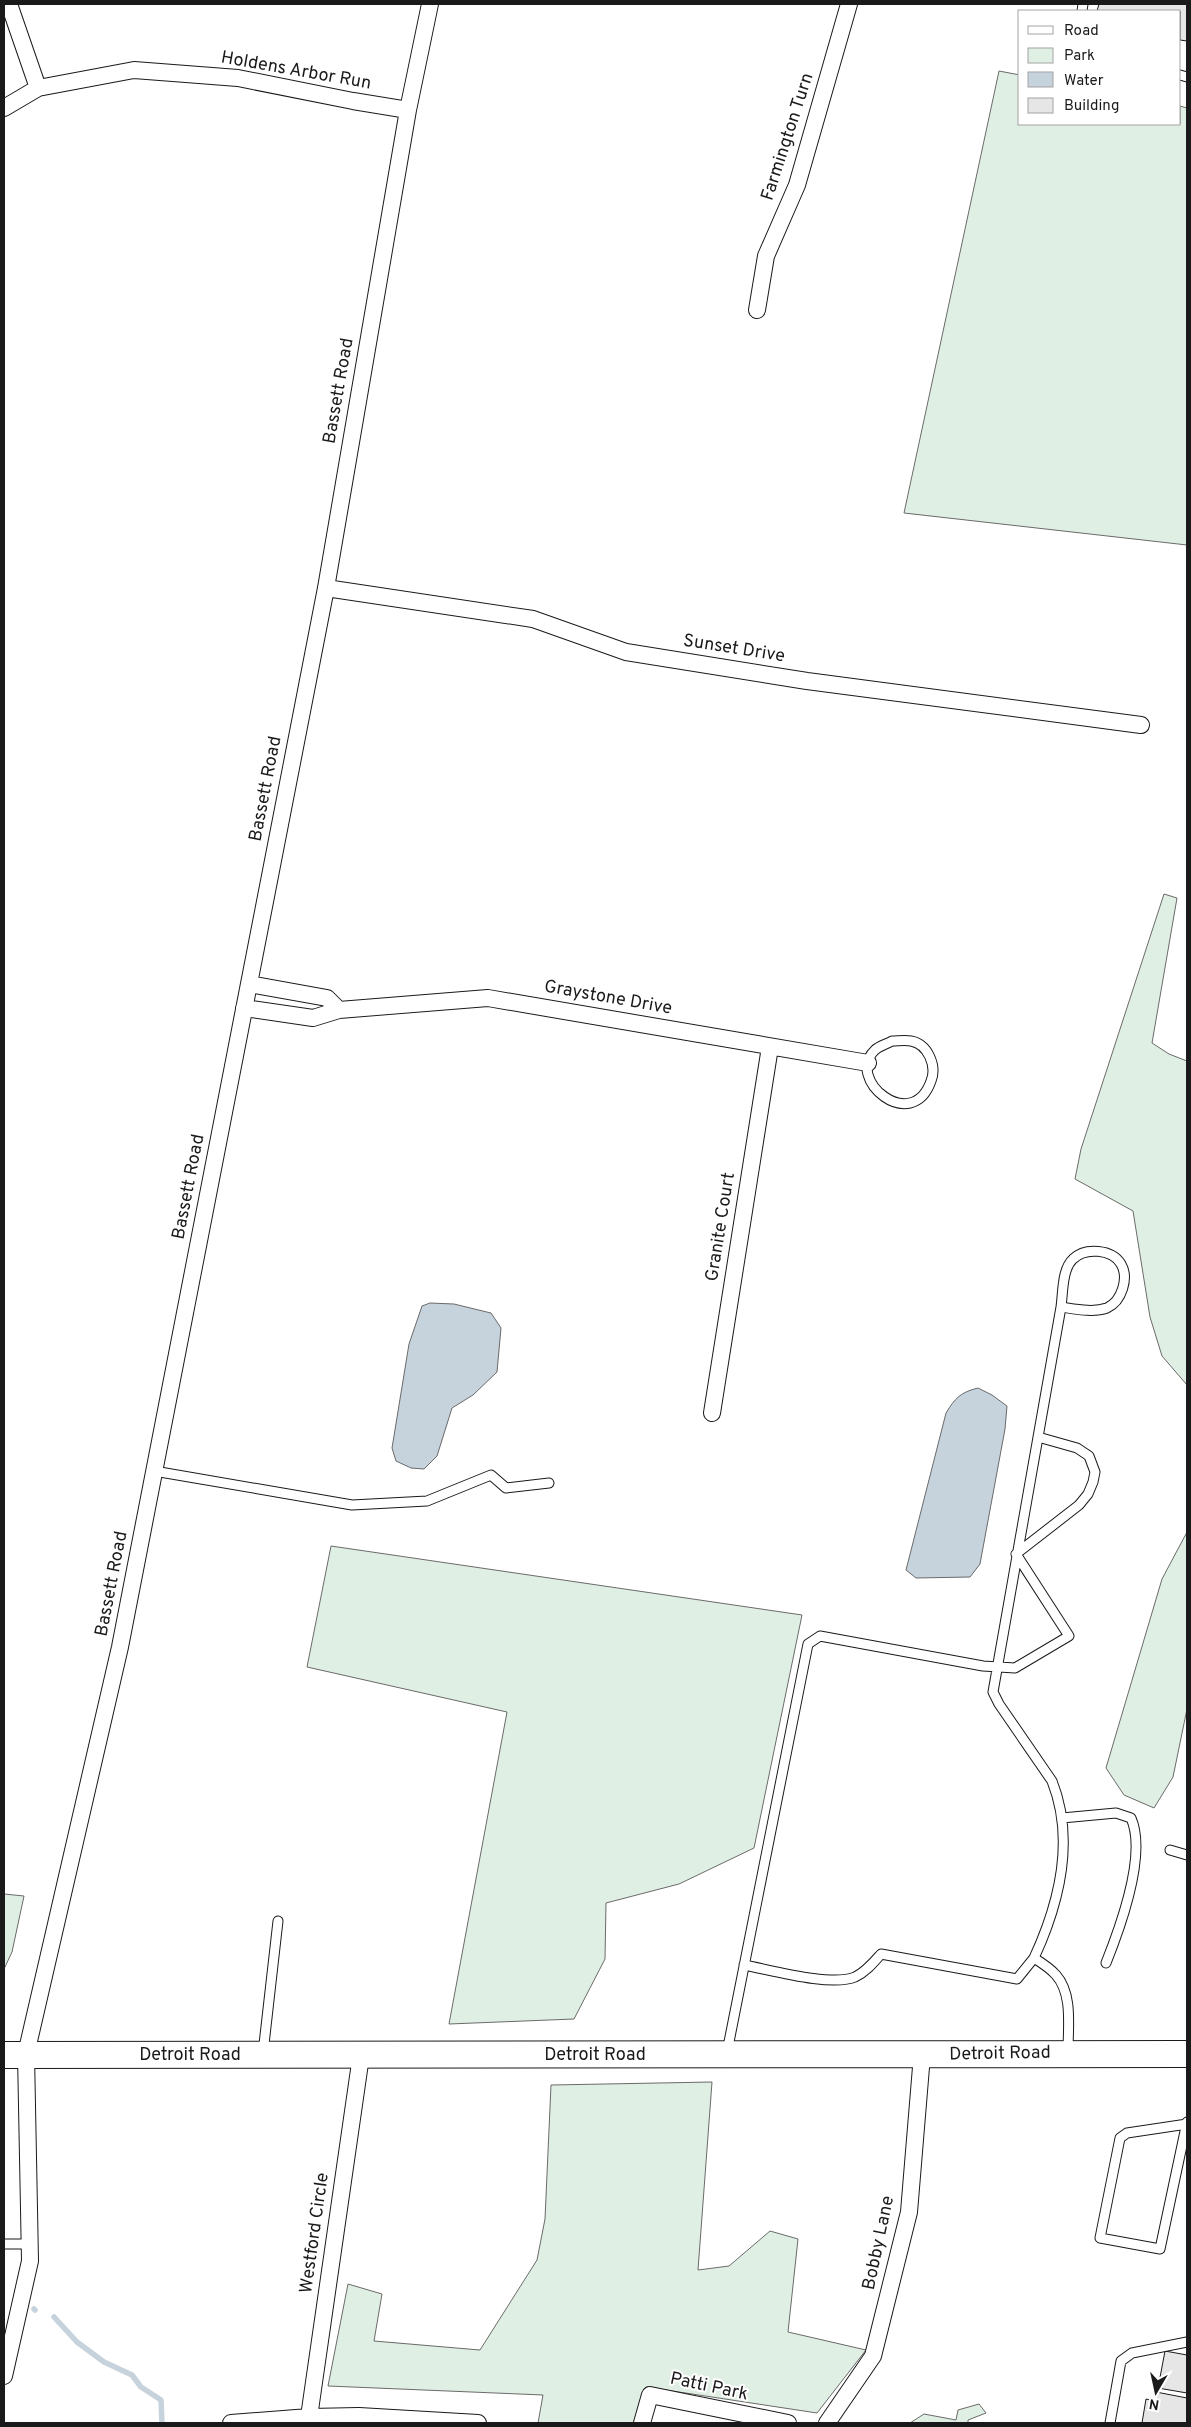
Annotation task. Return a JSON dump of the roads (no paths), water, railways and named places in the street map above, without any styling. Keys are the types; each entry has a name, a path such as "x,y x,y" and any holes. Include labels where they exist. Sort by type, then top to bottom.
{"main road":[{"name":"Detroit Road","path":"15,2054 361,2056 1187,2054"}],"street":[{"path":"9,4 38,88"},
{"name":"Bassett Road","path":"4,2376 30,2261 15,2054 120,1648 326,588 408,110 430,4"},
{"name":"Farmington Turn","path":"757,310 766,256 798,185 849,4"},
{"name":"Holdens Arbor Run","path":"4,108 38,88 134,70 238,78 353,102 408,110"},
{"name":"Sunset Drive","path":"326,588 533,619 626,652 807,680 1142,725"},
{"path":"249,984 327,998 339,1010"},
{"name":"Graystone Drive","path":"244,1008 313,1018 339,1010 467,998 488,998 868,1063"},
{"name":"Granite Court","path":"712,1413 770,1046"},
{"name":"Bobby Lane","path":"827,2423 873,2356 909,2212 922,2055"},
{"name":"Westford Circle","path":"309,2417 361,2056"},
{"name":"Patti Park","path":"642,2423 650,2395 788,2423"},
{"path":"231,2423 309,2417 359,2416 478,2423"}],"lane":[{"path":"892,1041 913,1041 926,1049 932,1063 932,1080 922,1096 906,1104 889,1101 880,1094 869,1079 868,1063 875,1050 892,1041"},
{"path":"744,1965 822,1979 842,1980 863,1972 881,1954 1017,1979 1034,1958 1047,1930 1061,1875 1062,1818 1058,1795 1052,1781 999,1704 993,1692 996,1668 1067,1268 1073,1259 1084,1252 1100,1252 1113,1256 1121,1264 1125,1276 1123,1290 1117,1300 1107,1308 1083,1310 1061,1307"},
{"path":"1016,1554 1079,1505 1088,1494 1093,1482 1094,1472 1089,1456 1077,1448 1038,1437"},
{"path":"154,1471 352,1505 428,1501 491,1476 506,1488 549,1483"},
{"path":"727,2055 808,1644 820,1636 996,1668 1015,1668 1069,1636 1016,1554"},
{"path":"1062,1818 1116,1813 1131,1818 1136,1829 1134,1863 1122,1923 1106,1963"},
{"path":"1170,1850 1187,1855"},
{"path":"263,2055 278,1921"},
{"path":"1034,1958 1055,1974 1062,1983 1068,2006 1068,2054"},
{"path":"1187,2123 1160,2249 1100,2238 1120,2138 1127,2133 1187,2123"},
{"path":"4,2244 30,2244"},
{"path":"1110,2423 1121,2361 1132,2353 1187,2342"}],"water":[{"path":"430,1303 454,1304 491,1313 501,1328 497,1372 473,1395 452,1408 437,1456 424,1469 411,1468 396,1461 392,1448 409,1344 422,1306"},
{"path":"978,1388 1007,1406 1005,1429 980,1564 970,1577 916,1578 906,1570 946,1413 959,1396 967,1391"}],"waterway":[{"path":"54,2317 77,2342 104,2362 132,2375 141,2387 161,2400 162,2423"}]}
